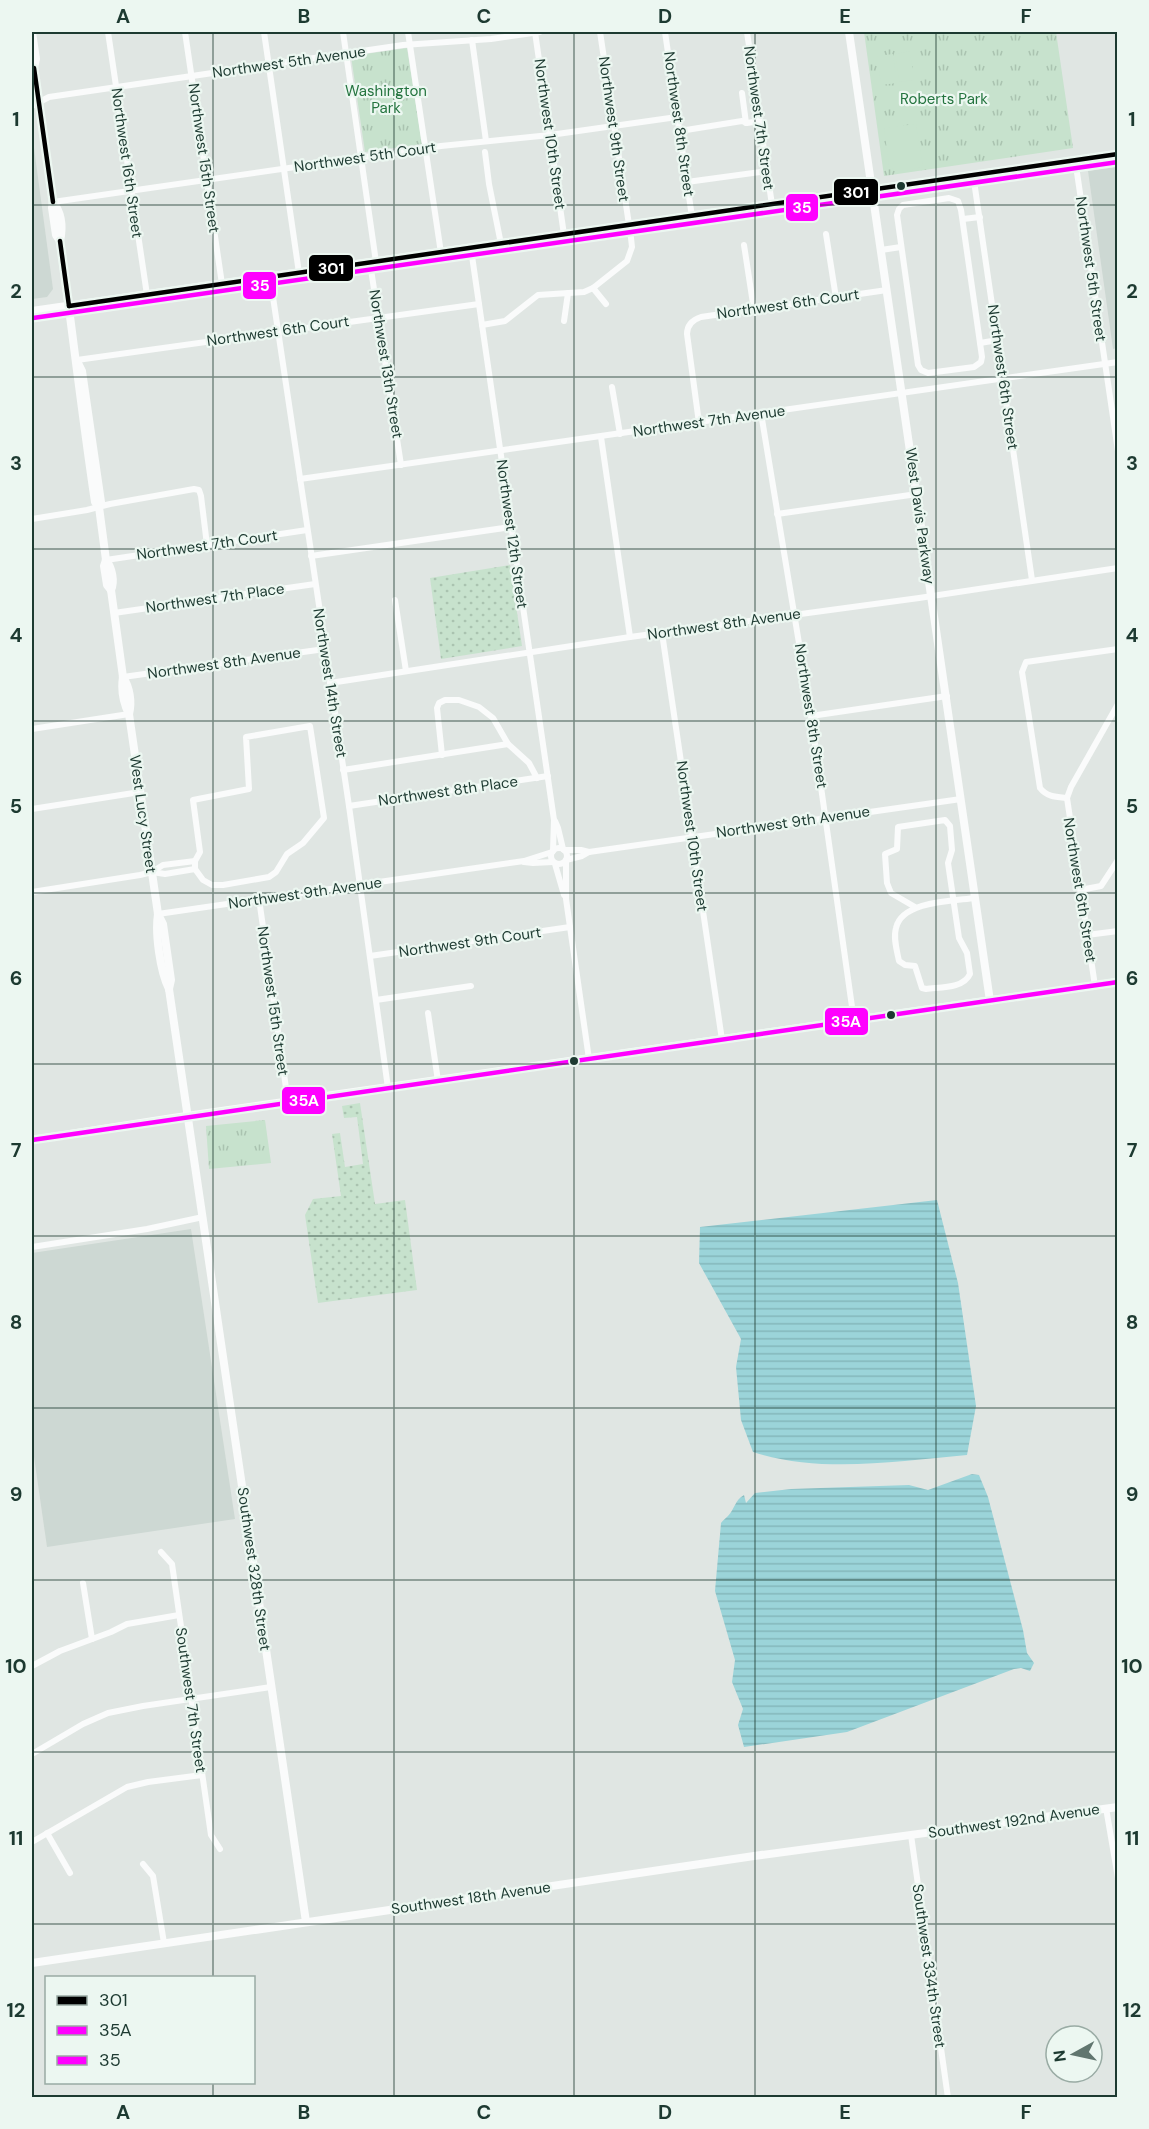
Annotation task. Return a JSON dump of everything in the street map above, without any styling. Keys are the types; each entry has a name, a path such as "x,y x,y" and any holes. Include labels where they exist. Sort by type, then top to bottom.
{"street":[{"path":"32,32 36,59 32,66 35,104"},
{"name":"Northwest 16th Street","path":"108,32 147,295"},
{"name":"Northwest 15th Street","path":"185,32 222,284"},
{"path":"264,32 299,273"},
{"name":"Northwest 13th Street","path":"343,32 361,158 379,318 401,465"},
{"path":"408,32 441,253"},
{"name":"Northwest 10th Street","path":"535,32 564,235"},
{"name":"Northwest 5th Avenue","path":"35,104 49,97 268,64 411,44 540,32"},
{"name":"Northwest 9th Street","path":"593,288 627,261 632,247 600,32"},
{"name":"Northwest 8th Street","path":"665,32 692,217"},
{"name":"Northwest 7th Street","path":"747,32 772,205"},
{"name":"West Davis Parkway","path":"849,32 990,1001"},
{"path":"472,40 486,141"},
{"path":"742,93 746,123"},
{"name":"West Lucy Street","path":"35,104 53,202 56,234 60,241 76,360 75,371 95,501 99,507 106,560 104,566 107,585 111,590 123,677 124,705 129,714 158,914 156,925 165,980 169,989 188,1116"},
{"name":"Northwest 5th Court","path":"53,202 426,148 550,135 677,117"},
{"path":"680,131 742,121 746,123 760,121"},
{"path":"485,152 501,244"},
{"path":"32,312 1118,154"},
{"name":"Northwest 5th Street","path":"1075,159 1118,451"},
{"path":"687,182 767,171"},
{"name":"Northwest 6th Street","path":"973,174 1032,580"},
{"path":"952,198 959,203 963,219 982,360 977,366 930,373 921,370 918,365 897,215 903,205 952,198"},
{"path":"963,219 980,217"},
{"path":"826,234 836,298"},
{"path":"744,245 754,309"},
{"path":"881,250 901,247"},
{"name":"Northwest 12th Street","path":"471,249 554,820 552,852"},
{"name":"Northwest 14th Street","path":"270,278 349,806 388,1088"},
{"path":"482,325 505,321 538,295 584,292 593,288 606,304"},
{"name":"Northwest 6th Court","path":"699,423 687,337 687,328 690,323 701,317 887,290"},
{"path":"564,321 568,293"},
{"name":"Northwest 6th Court","path":"76,360 479,304"},
{"path":"980,343 998,340"},
{"name":"Northwest 7th Avenue","path":"300,479 1118,362"},
{"path":"612,387 620,434"},
{"name":"Northwest 8th Street","path":"761,413 811,716 854,1021"},
{"path":"601,437 630,637"},
{"path":"32,519 187,489 199,490 207,545"},
{"path":"777,514 917,494"},
{"path":"311,556 511,527"},
{"name":"Northwest 7th Court","path":"106,560 307,530"},
{"name":"Northwest 8th Avenue","path":"330,683 630,637 1118,568"},
{"name":"Northwest 7th Place","path":"114,613 315,584"},
{"path":"395,600 406,671"},
{"name":"Northwest 10th Street","path":"662,633 722,1040"},
{"name":"Northwest 8th Avenue","path":"123,677 325,649"},
{"name":"Northwest 6th Street","path":"1095,986 1067,798 1046,795 1040,788 1022,672 1026,662 1040,658 1118,649"},
{"path":"811,716 947,696"},
{"path":"442,755 436,708 445,700 459,700 480,707 493,718 508,744 529,763 537,778"},
{"path":"1067,798 1118,704"},
{"path":"32,729 129,714"},
{"path":"310,726 324,818 303,843 287,854 276,872 268,878 212,885 203,880 195,869 195,861 200,852 193,800 249,789 246,737 310,726"},
{"path":"343,770 508,744"},
{"name":"Northwest 8th Place","path":"349,806 548,776"},
{"path":"32,809 140,792"},
{"name":"Northwest 9th Avenue","path":"566,861 590,852 961,799"},
{"name":"Northwest 12th Street","path":"554,820 564,849"},
{"path":"915,907 891,893 887,883 885,854 897,849 898,827 945,820 950,826 952,850 948,864 954,901 959,938 968,953 970,974 966,981 955,986 922,988 915,966 899,961 896,925 906,912 915,907 954,901 975,898"},
{"path":"566,898 551,857 552,852 558,848 564,849 567,856 566,898 589,1059"},
{"name":"Northwest 9th Avenue","path":"564,849 590,852"},
{"name":"Northwest 9th Avenue","path":"158,914 524,861 552,852"},
{"path":"1080,890 1101,886 1118,860"},
{"path":"152,872 163,866 195,861"},
{"name":"Northwest 9th Avenue","path":"524,861 554,863"},
{"path":"554,863 560,864 566,861"},
{"path":"32,892 152,872 165,874 195,869"},
{"name":"Northwest 15th Street","path":"258,899 288,1102"},
{"name":"Northwest 9th Court","path":"370,956 570,927"},
{"path":"1087,935 1118,931"},
{"path":"32,1140 1118,982"},
{"path":"376,1000 471,986"},
{"path":"428,1013 438,1081"},
{"name":"Southwest 328th Street","path":"188,1116 306,1922"},
{"path":"32,1246 203,1217"},
{"name":"Southwest 7th Street","path":"161,1552 172,1564 211,1835 220,1849"},
{"path":"83,1583 92,1639"},
{"path":"32,1666 60,1650 133,1622 179,1615"},
{"path":"32,1754 83,1724 108,1713 272,1687"},
{"path":"32,1842 127,1787 202,1775"},
{"name":"Southwest 192nd Avenue","path":"911,1835 1118,1807"},
{"path":"1106,1808 1118,1878"},
{"path":"47,1833 70,1873"},
{"name":"Southwest 18th Avenue","path":"32,1963 911,1835"},
{"name":"Southwest 334th Street","path":"911,1835 948,2097"},
{"path":"143,1864 153,1876 164,1943"}],"shaded area":[{"path":"32,133 53,289 47,297 32,299"},
{"path":"1117,167 1117,348 1113,349 1088,171"},
{"path":"191,1229 235,1519 47,1547 32,1443 32,1253"}],"green space":[{"name":"Roberts Park","path":"864,32 1056,32 1073,148 884,176"},
{"name":"Washington Park","path":"407,48 422,144 365,152 351,56"},
{"path":"910,51 914,80 899,82 895,54"},
{"path":"893,54 897,83 881,85 877,56"},
{"path":"916,124 923,167 896,170 889,165 884,128"},
{"path":"510,565 522,646 441,659 430,578"},
{"path":"360,1103 375,1204 405,1200 417,1290 318,1303 305,1215 313,1199 341,1196 332,1134 340,1133 345,1167 363,1164 357,1117 344,1118 342,1106"},
{"path":"265,1120 271,1163 209,1169 206,1126"}],"water":[{"path":"937,1200 958,1283 976,1406 967,1455 832,1464 779,1459 753,1452 741,1420 736,1367 741,1339 699,1263 700,1227"},
{"path":"972,1474 979,1475 988,1497 1027,1653 1034,1663 1030,1671 1021,1668 1014,1669 847,1732 744,1747 738,1725 743,1709 732,1682 735,1660 715,1591 721,1523 738,1500 744,1495 746,1503 755,1493 791,1489 909,1485 928,1490"}],"transit line":[{"name":"301","path":"34,68 53,202"},
{"name":"301","path":"69,306 1118,154"},
{"name":"35","path":"33,318 1118,162"},
{"name":"301","path":"60,241 69,306"},
{"name":"35A","path":"32,1140 1118,982"}]}
